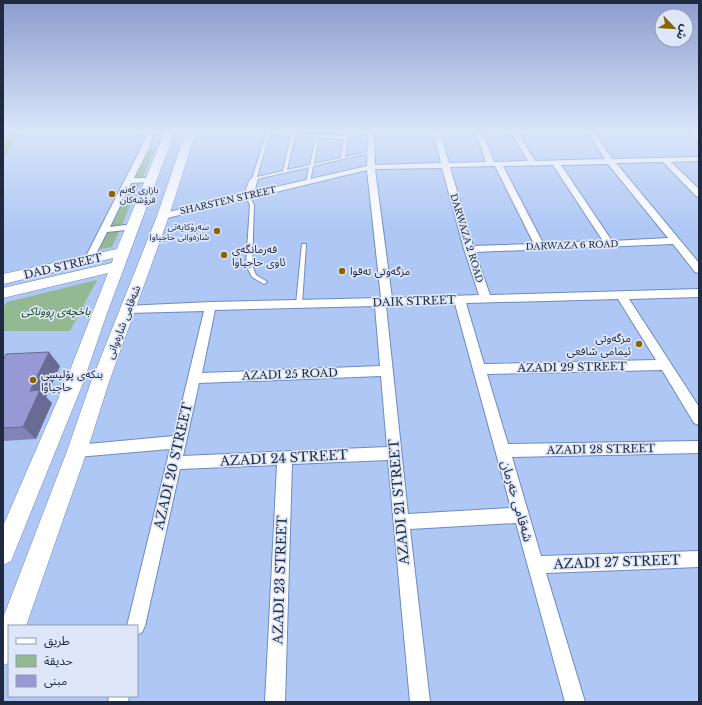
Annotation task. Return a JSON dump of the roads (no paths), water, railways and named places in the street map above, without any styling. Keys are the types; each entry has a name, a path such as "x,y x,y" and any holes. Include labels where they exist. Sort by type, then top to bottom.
{"main road":[{"path":"3,553 74,383 157,164"},
{"name":"شەقامی شارەوانی","path":"12,625 77,451 100,382 129,309 163,216 180,164"},
{"name":"DAD STREET","path":"3,279 89,260 120,259"},
{"name":"DAD STREET","path":"3,293 120,259"},
{"path":"74,383 80,388 85,389 95,386 100,382"},
{"path":"3,652 8,639"}],"street":[{"path":"89,260 137,164"},
{"name":"AZADI 21 STREET","path":"371,164 384,302 387,371 394,453 420,702"},
{"path":"494,164 540,246"},
{"name":"SHARSTEN STREET","path":"163,216 371,167 498,164"},
{"path":"556,164 609,243"},
{"path":"612,164 699,270"},
{"path":"669,164 699,194"},
{"name":"DARWAZA 2 ROAD","path":"445,165 469,249 486,299"},
{"path":"248,196 254,179"},
{"path":"128,181 151,180"},
{"path":"104,230 132,227"},
{"name":"DARWAZA 6 ROAD","path":"469,249 675,241"},
{"name":"DAIK STREET","path":"129,309 699,293"},
{"path":"621,295 698,415"},
{"name":"شەقامی خەرمان","path":"459,299 575,702"},
{"name":"AZADI 20 STREET","path":"136,625 211,306"},
{"name":"AZADI 29 STREET","path":"479,369 665,365"},
{"name":"AZADI 25 ROAD","path":"194,378 387,371"},
{"path":"77,451 179,442"},
{"name":"AZADI 28 STREET","path":"503,451 699,447"},
{"name":"AZADI 24 STREET","path":"174,463 394,453"},
{"name":"AZADI 23 STREET","path":"275,702 285,458"},
{"path":"401,522 521,515"},
{"name":"AZADI 27 STREET","path":"536,565 699,559"}],"lane":[{"path":"254,179 259,164"},
{"path":"286,172 288,164"},
{"path":"254,179 319,164"},
{"path":"308,182 311,166"},
{"path":"248,196 252,205 249,265 254,276 264,282"},
{"path":"299,304 304,245"}],"place":[{"name":"بازاڕی گەنم فرۆشەکان","path":"112,194"},
{"name":"سەرۆکایەتی شارەوانی حاجیاوا","path":"217,231"},
{"name":"فەرمانگەی ئاوی حاجیاوا","path":"224,255"},
{"name":"مزگەوتی تەقوا","path":"342,271"},
{"name":"مزگەوتی ئیمامی شافعی","path":"639,344"},
{"name":"بنکەی پۆلیسی حاجیاوا","path":"33,380"}],"park label":[{"name":"باخچەی ڕووناکی","path":"56,311"}]}
